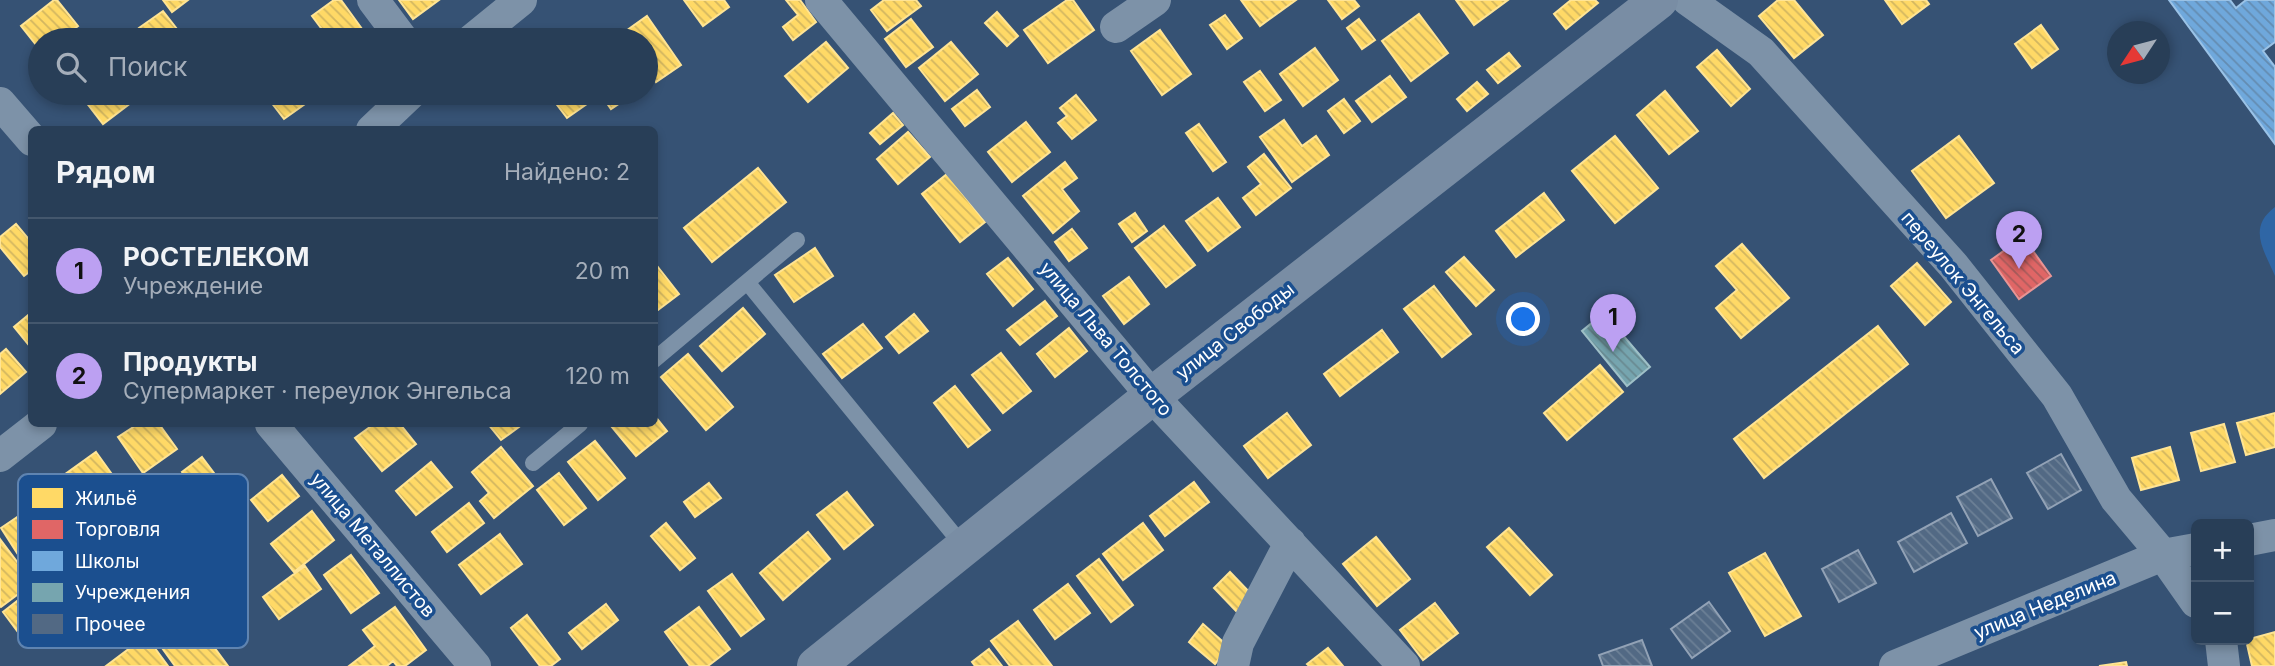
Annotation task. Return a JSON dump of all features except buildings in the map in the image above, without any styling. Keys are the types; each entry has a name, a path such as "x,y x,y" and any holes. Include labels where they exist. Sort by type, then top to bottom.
{"street":[{"path":"373,0 395,28"},
{"path":"487,28 521,0"},
{"name":"улица Льва Толстого","path":"821,0 1152,396 1404,666"},
{"path":"1116,27 1155,0"},
{"name":"улица Свободы","path":"816,666 1152,396 1659,0"},
{"name":"переулок Энгельса","path":"1688,0 1761,52 1953,265 2057,396 2116,499 2164,555 2191,595"},
{"path":"0,103 28,135"},
{"path":"376,126 398,105"},
{"path":"0,456 37,427"},
{"name":"улица Металлистов","path":"274,427 474,666"},
{"path":"2254,539 2275,535"},
{"path":"1233,666 1238,643 1290,543"},
{"name":"улица Неделина","path":"1895,666 2164,555 2191,550"},
{"path":"2222,645 2224,666"}],"lane":[{"path":"658,357 797,240"},
{"path":"747,282 964,547"},
{"path":"533,463 576,427"}],"shaded area":[{"path":"2275,207 2275,276 2260,240 2260,231 2267,215"}],"place":[{"name":"Продукты","path":"2019,269"},
{"name":"РОСТЕЛЕКОМ","path":"1613,352"}]}
